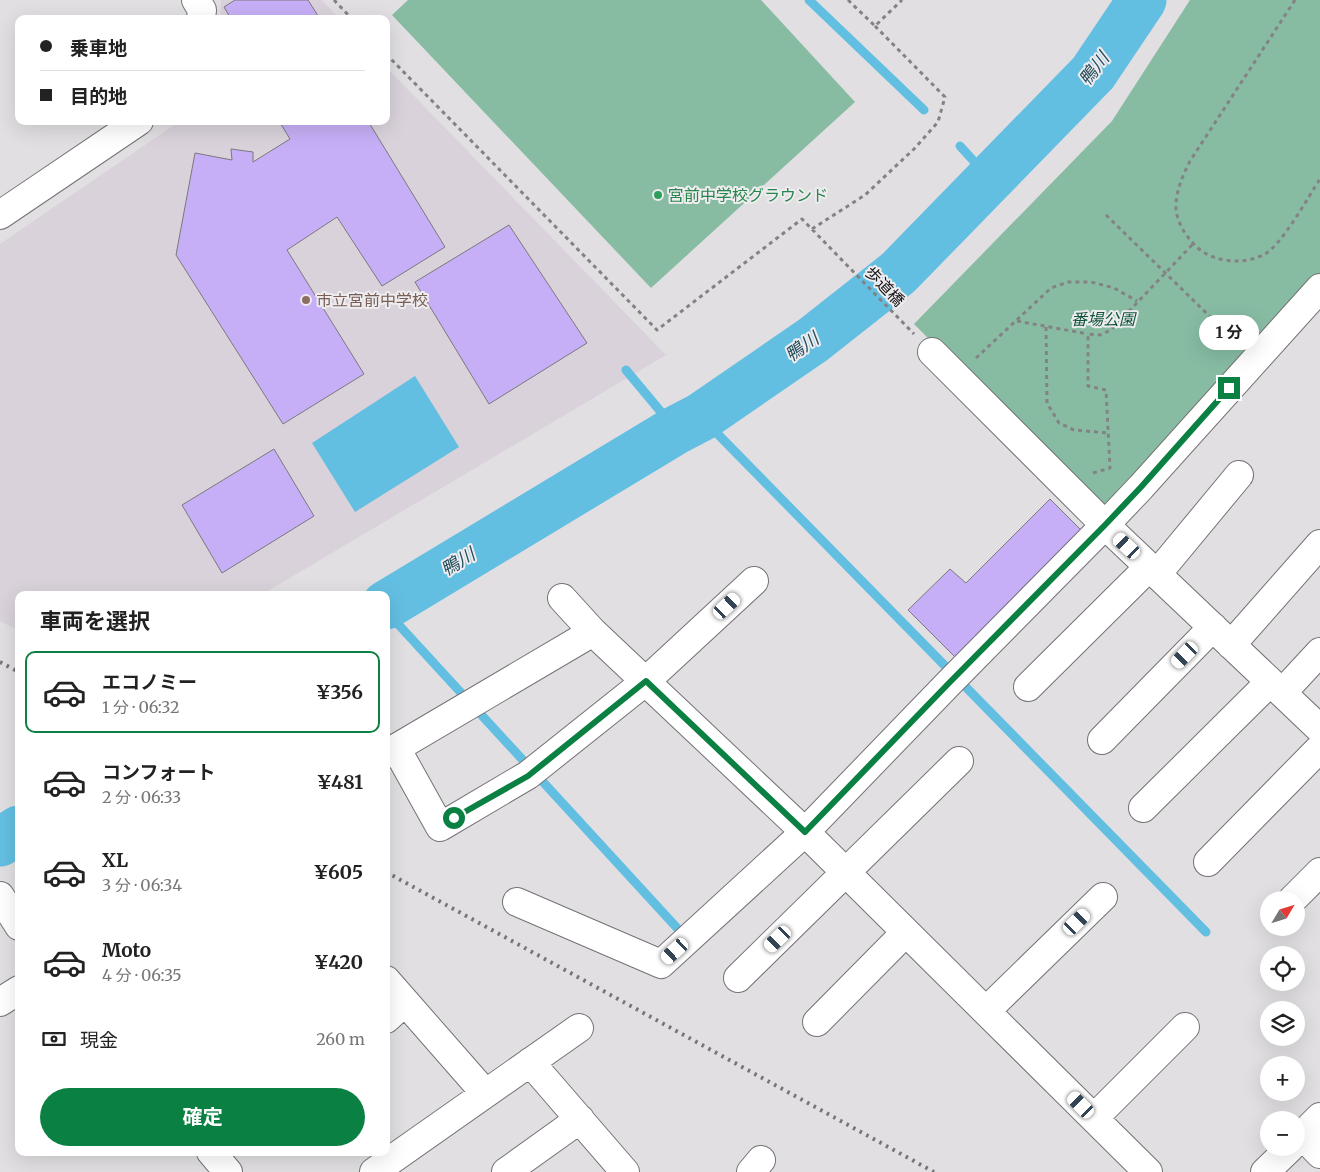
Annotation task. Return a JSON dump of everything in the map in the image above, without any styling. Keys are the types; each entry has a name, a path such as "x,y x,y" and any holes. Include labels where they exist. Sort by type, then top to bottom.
{"street":[{"path":"196,0 202,10 201,15"},
{"path":"0,215 132,125"},
{"path":"517,902 661,964 805,832 1105,525 1320,288"},
{"path":"932,352 1105,525 1320,729"},
{"path":"1028,687 1153,570 1240,475"},
{"path":"1102,740 1222,636 1320,544"},
{"path":"593,632 391,751 440,827 528,776 646,681 754,581"},
{"path":"562,598 593,632 846,872 1148,1172"},
{"path":"1143,808 1276,687 1320,652"},
{"path":"1208,862 1320,748"},
{"path":"738,978 959,761"},
{"path":"1301,891 1320,872"},
{"path":"986,1011 1103,897"},
{"path":"817,1022 906,932"},
{"path":"390,992 396,1011 485,1094"},
{"path":"0,1002 15,993"},
{"path":"1094,1118 1185,1026"},
{"path":"374,1172 579,1028"},
{"path":"530,1062 625,1172"},
{"path":"506,1172 580,1119"},
{"path":"1265,1172 1306,1139"}],"path":[{"path":"334,0 348,15"},
{"path":"390,58 657,330 802,219 812,230 865,195 914,149 938,122 945,97 848,0"},
{"path":"875,26 902,0"},
{"path":"1295,0 1190,161 1179,183 1176,206 1180,226 1193,244 1206,253 1223,260 1242,261 1264,255 1278,243 1320,179"},
{"path":"1106,215 1254,360"},
{"name":"歩道橋","path":"812,230 932,352"},
{"path":"1016,320 1046,327 1100,335 1111,330 1193,244"},
{"path":"956,376 1051,288 1068,282 1091,282 1114,288 1137,301"},
{"path":"1046,327 1047,403 1059,423 1074,430 1108,433"},
{"path":"1073,492 1088,474 1110,468 1106,390 1088,386 1088,334"}],"shaded area":[{"path":"221,0 322,0 336,15 220,15"},
{"name":"市立宮前中学校","path":"390,71 666,355 268,591 15,591 15,629 0,621 0,244 174,125 390,125"}],"green space":[{"name":"宮前中学校グラウンド","path":"408,0 761,0 855,102 651,288 392,15"},
{"name":"番場公園","path":"1190,0 1320,0 1320,276 1105,517 914,324 1112,121"}],"water":[{"path":"415,376 459,447 355,512 312,443"}],"building":[{"path":"235,0 308,0 317,15 229,15 224,7"},
{"path":"281,125 370,125 445,247 382,286 337,217 287,250 364,374 283,424 176,255 195,153 232,160 231,149 253,152 253,162 290,139"},
{"path":"509,225 587,343 489,404 415,282"},
{"path":"274,449 314,516 222,573 182,505"},
{"path":"1050,499 1085,534 959,661 908,610 950,569 966,583"}],"waterway":[{"path":"809,0 924,110"},
{"name":"鴨川","path":"390,603 676,430 701,417 813,340 898,273 1093,73 1142,0"},
{"path":"960,146 990,179"},
{"path":"626,370 676,430"},
{"path":"701,417 1206,932"},
{"path":"390,615 678,929"},
{"name":"鴨川","path":"0,842 15,833"}],"railway":[{"path":"0,662 15,670"},
{"path":"390,874 934,1172"}],"place":[{"name":"宮前中学校グラウンド","path":"658,195"},
{"name":"市立宮前中学校","path":"306,300"}],"route":[{"path":"454,818 528,776 646,681 805,832 1105,525 1229,388"}]}
